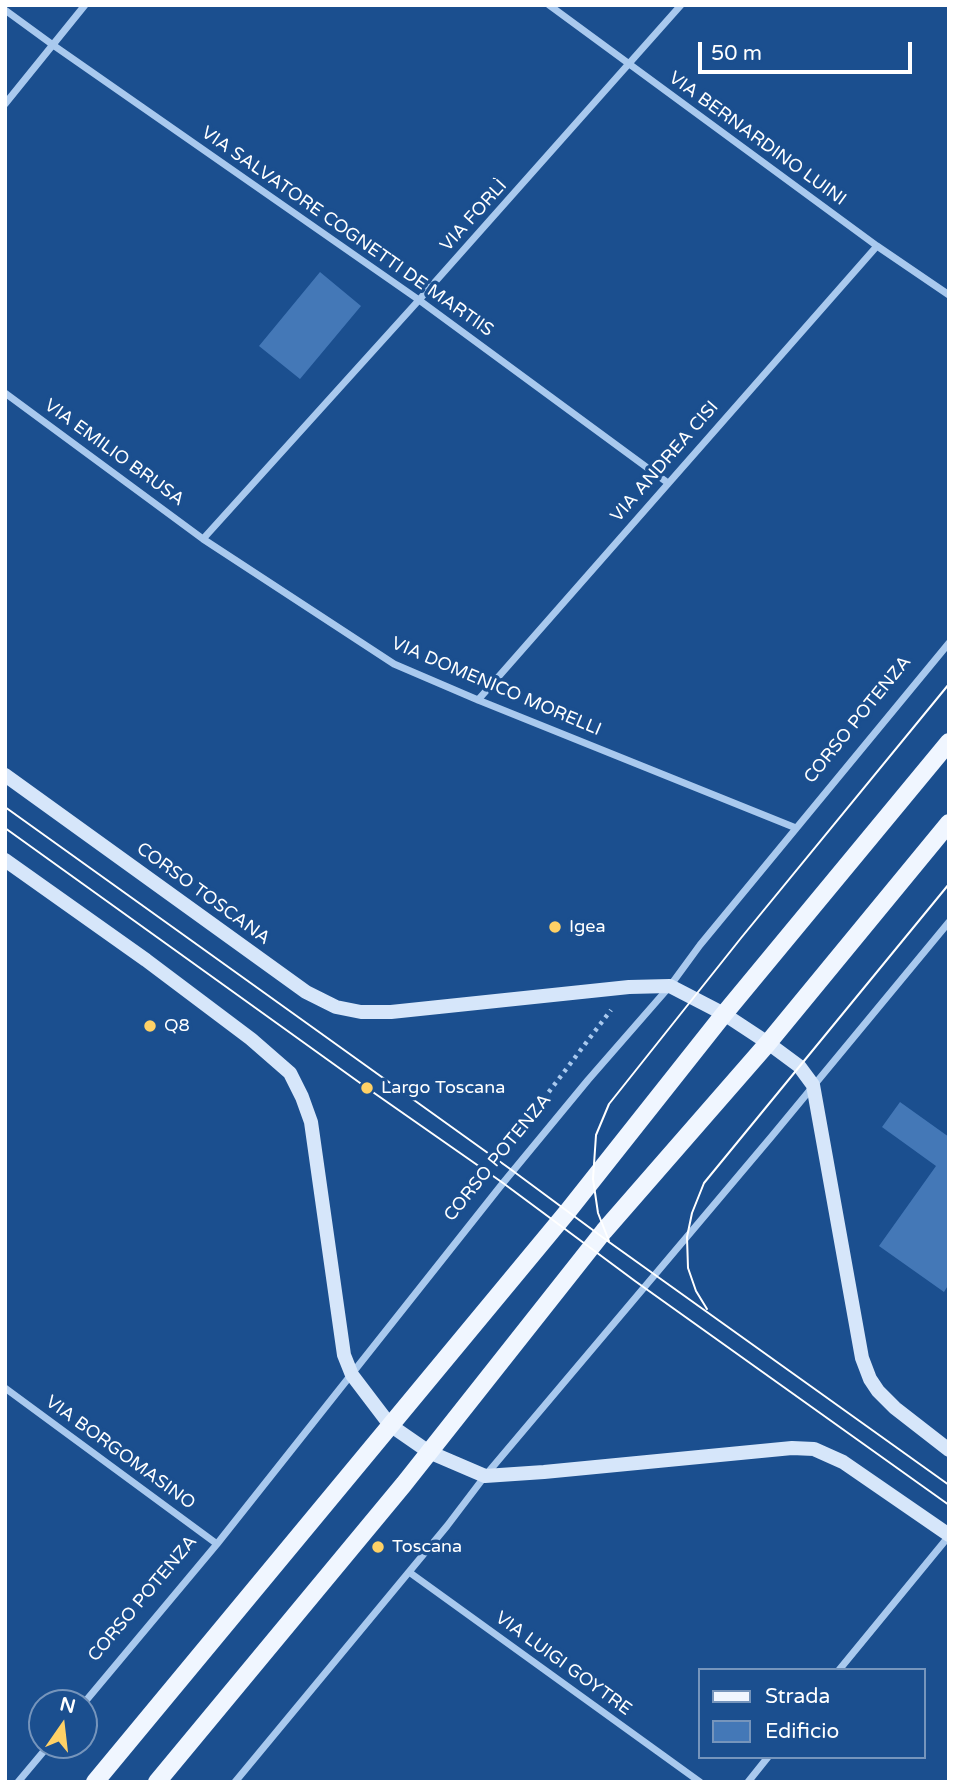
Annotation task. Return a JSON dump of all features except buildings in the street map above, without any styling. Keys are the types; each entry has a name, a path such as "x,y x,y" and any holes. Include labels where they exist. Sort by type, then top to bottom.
{"main road":[{"path":"95,1782 568,1211 724,1014 949,743"},
{"path":"157,1782 404,1484 604,1231 768,1043 949,822"}],"street":[{"path":"5,104 85,5"},
{"name":"VIA BERNARDINO LUINI","path":"548,5 877,246 949,295"},
{"name":"VIA FORLÌ","path":"203,538 681,5"},
{"name":"VIA SALVATORE COGNETTI DE MARTIIS","path":"5,10 419,300 668,483"},
{"name":"VIA ANDREA CISI","path":"478,700 877,246"},
{"name":"VIA EMILIO BRUSA","path":"5,393 203,538"},
{"name":"VIA DOMENICO MORELLI","path":"203,538 394,664 796,828"},
{"name":"CORSO POTENZA","path":"96,1689 217,1544 503,1183 670,986 949,643"},
{"name":"CORSO TOSCANA","path":"5,775 306,992 337,1007 361,1012 391,1012 670,986"},
{"path":"5,860 251,1039 290,1073 311,1122 344,1355 352,1375 390,1425 429,1452 485,1476 792,1448 814,1449 843,1462 949,1535 841,1668"},
{"path":"235,1782 447,1526 485,1476 626,1311 949,922"},
{"path":"670,986 724,1014 768,1043 799,1066 813,1085 862,1358 878,1391 895,1408 949,1450"},
{"name":"VIA BORGOMASINO","path":"5,1388 217,1544"},
{"name":"VIA LUIGI GOYTRE","path":"409,1572 700,1782"},
{"path":"18,1782 37,1759"},
{"path":"748,1782 766,1759"}],"tram line":[{"path":"609,1241 598,1213 593,1179 596,1135 609,1104 949,684"},
{"path":"5,807 949,1485"},
{"path":"5,828 949,1505"},
{"path":"707,1309 696,1291 688,1268 687,1237 692,1213 704,1183 949,884"}],"place":[{"name":"Igea","path":"555,927"},
{"name":"Q8","path":"150,1026"},
{"name":"Largo Toscana","path":"367,1088"},
{"name":"Toscana","path":"378,1547"}]}
